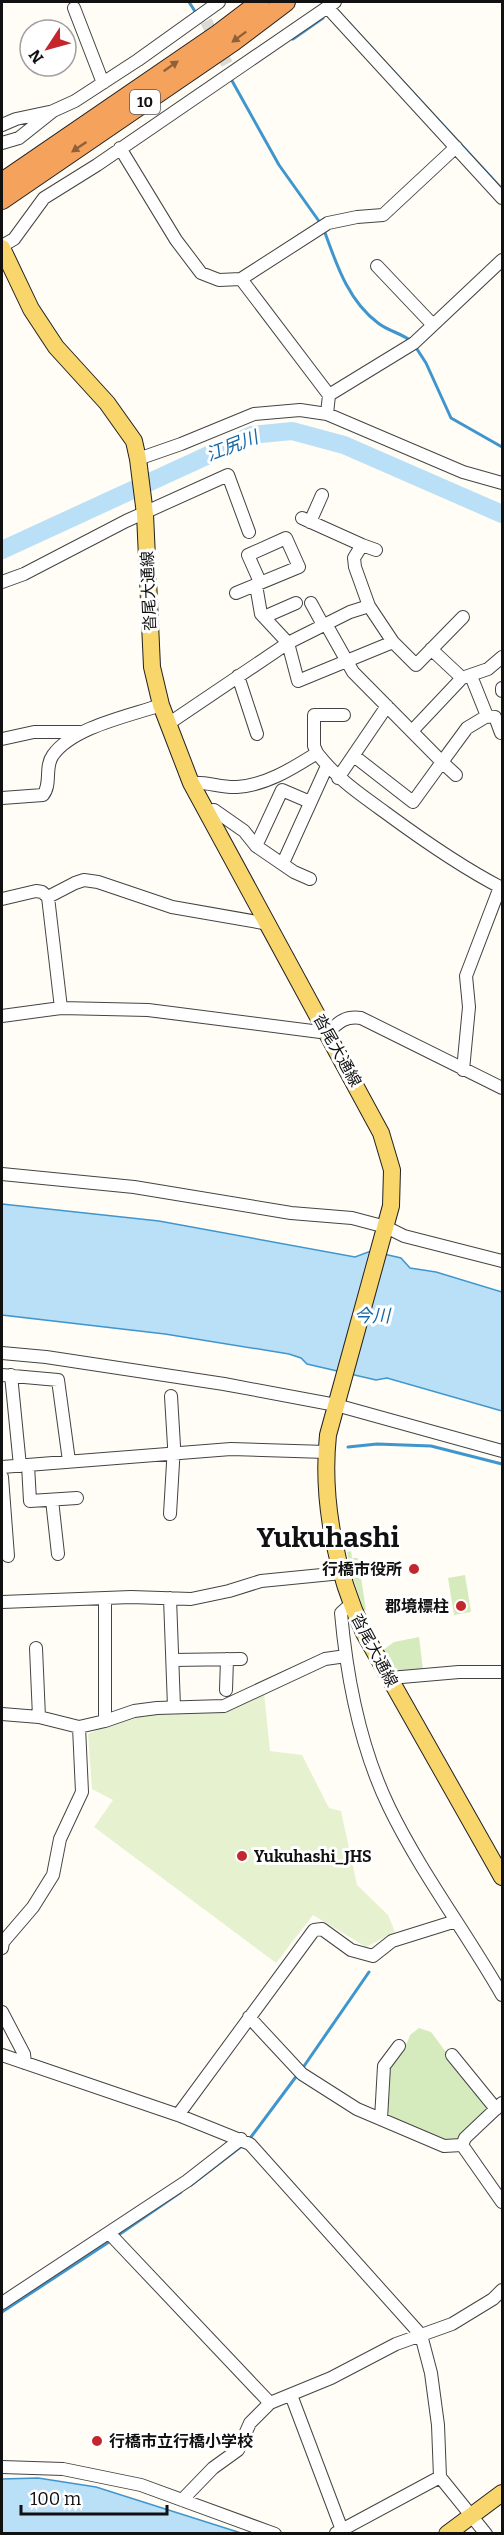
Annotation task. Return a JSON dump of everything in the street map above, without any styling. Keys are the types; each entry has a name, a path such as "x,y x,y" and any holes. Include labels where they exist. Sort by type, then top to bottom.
{"highway":[{"name":"10","path":"2,182 218,34 260,2"},
{"name":"10","path":"2,200 233,42 286,2"}],"main road":[{"name":"沓尾大通線","path":"2,247 31,309 56,347 107,403 134,441 145,514 152,668 168,724 191,783 205,811 373,1115 389,1155 393,1188 384,1232 328,1435 326,1452 328,1502 342,1573 351,1604 364,1633 502,1877"},
{"path":"447,2534 502,2493"}],"street":[{"path":"2,125 16,118 53,111 75,101 204,18 219,2"},
{"path":"2,247 14,239 44,198 120,148 230,68 331,4 502,198"},
{"path":"74,8 103,83"},
{"path":"2,143 19,138 53,111"},
{"path":"16,118 19,138"},
{"path":"120,148 176,240 201,273 219,280 241,279 328,223 383,215 456,147"},
{"path":"329,395 414,343 502,260"},
{"path":"377,266 433,325"},
{"path":"241,279 329,395 327,414"},
{"path":"138,459 151,456 254,414 300,410 327,414 463,472 502,483"},
{"path":"2,582 24,574 177,497 228,475 249,532"},
{"path":"322,495 306,520 376,550"},
{"path":"362,545 354,558 355,567 369,606 393,642 416,665 463,617"},
{"path":"236,593 258,583 264,617 288,643 298,681 393,642"},
{"path":"264,617 296,603"},
{"path":"311,603 352,672 456,775"},
{"path":"168,724 288,643 350,612 369,606"},
{"path":"431,649 467,677 487,716"},
{"path":"412,731 467,677 488,669 502,657"},
{"path":"238,676 257,734"},
{"path":"2,739 34,732 80,732 162,705"},
{"path":"338,778 387,706"},
{"path":"344,715 314,715 314,746 327,766 338,778 451,860 501,887 466,976 469,1007 463,1070"},
{"path":"354,756 413,802 467,728 487,716 495,717 502,733"},
{"path":"2,798 43,795 46,790 50,761 54,753 80,732"},
{"path":"191,783 235,787 255,784 317,753"},
{"path":"283,863 327,766"},
{"path":"256,846 282,790 310,802"},
{"path":"205,811 214,810 244,831 256,846 294,872 310,879"},
{"path":"48,897 84,880 98,882 172,907 269,924"},
{"path":"2,898 36,891 48,897 61,1008"},
{"path":"2,1016 61,1008 148,1010 328,1033 344,1019 362,1018 502,1088"},
{"path":"2,1174 134,1187 291,1213 351,1218 384,1232 502,1261"},
{"path":"2,1353 337,1397 502,1451"},
{"path":"69,1461 58,1380 6,1375 30,1501 77,1498"},
{"path":"170,1514 171,1453 174,1446 171,1396"},
{"path":"2,1467 231,1449 326,1452"},
{"path":"2,1477 8,1556"},
{"path":"52,1500 57,1528 58,1554"},
{"path":"2,1602 206,1597 261,1581 342,1573"},
{"path":"105,1598 105,1721"},
{"path":"170,1598 174,1707"},
{"path":"351,1604 341,1613 346,1656 357,1716 380,1786 404,1836 502,1995"},
{"path":"36,1648 39,1717"},
{"path":"2,1714 39,1717 80,1727 134,1711 224,1706 325,1659 346,1656"},
{"path":"226,1659 226,1690"},
{"path":"173,1660 241,1659"},
{"path":"390,1678 459,1672 502,1672"},
{"path":"2,1948 3,1942 33,1906 53,1875 60,1839 82,1792 80,1727"},
{"path":"178,2115 314,1930 322,1929 351,1950 373,1956 392,1941 456,1921"},
{"path":"2,2012 24,2054 26,2063"},
{"path":"249,2017 302,2074 357,2109 444,2146 462,2145"},
{"path":"381,2119 384,2066 399,2046"},
{"path":"2,2055 178,2115 250,2144 421,2335 431,2373 438,2425 440,2477 486,2534"},
{"path":"452,2055 499,2106 465,2138 462,2145"},
{"path":"2,2303 188,2181 241,2139"},
{"path":"462,2145 502,2202"},
{"path":"110,2233 270,2403"},
{"path":"182,2500 213,2468 238,2450 250,2423 270,2403 331,2378 396,2344 471,2314 502,2290"},
{"path":"291,2395 338,2532 440,2477"},
{"path":"2,2467 63,2469 97,2475 141,2486 275,2534"}],"green space":[{"path":"351,1551 352,1558 358,1558 366,1610 364,1610 352,1575 347,1552"},
{"path":"465,1575 471,1612 454,1615 448,1578"},
{"path":"419,1637 423,1670 396,1673 383,1650 394,1642"},
{"name":"Yukuhashi_JHS","path":"264,1693 270,1751 302,1755 329,1808 341,1811 357,1885 388,1915 395,1932 366,1947 313,1915 276,1963 94,1827 113,1800 92,1789 88,1734 134,1714 224,1713"},
{"path":"419,2028 431,2032 489,2110 452,2143 394,2119 387,2108 386,2094 390,2064 403,2053 410,2035"}],"water":[{"name":"今川","path":"2,1204 159,1221 355,1257 371,1251 401,1258 410,1268 436,1272 502,1292 502,1411 387,1378 376,1380 307,1364 301,1358 289,1354 165,1334 2,1315"},
{"path":"38,2478 96,2487 241,2533 2,2533 2,2479"}],"waterway":[{"path":"189,2 196,13"},
{"path":"335,8 502,189"},
{"path":"289,38 293,39 323,18"},
{"path":"232,78 279,165 321,224"},
{"path":"324,230 344,281 359,304 378,323 411,341"},
{"path":"415,346 426,363 451,418 502,447"},
{"name":"江尻川","path":"2,550 252,435 292,431 344,445 502,514"},
{"path":"348,1447 377,1444 431,1446 502,1464"},
{"path":"302,2069 369,1972"},
{"path":"248,2141 298,2074"},
{"path":"191,2185 243,2145"},
{"path":"117,2236 181,2192"},
{"path":"2,2312 112,2240"}],"tunnel":[{"path":"206,21 227,64"}],"place":[{"name":"行橋市役所","path":"414,1569"},
{"name":"郡境標柱","path":"461,1606"},
{"name":"Yukuhashi_JHS","path":"242,1856"},
{"name":"行橋市立行橋小学校","path":"97,2441"}],"district":[{"name":"Yukuhashi","path":"328,1537"}]}
